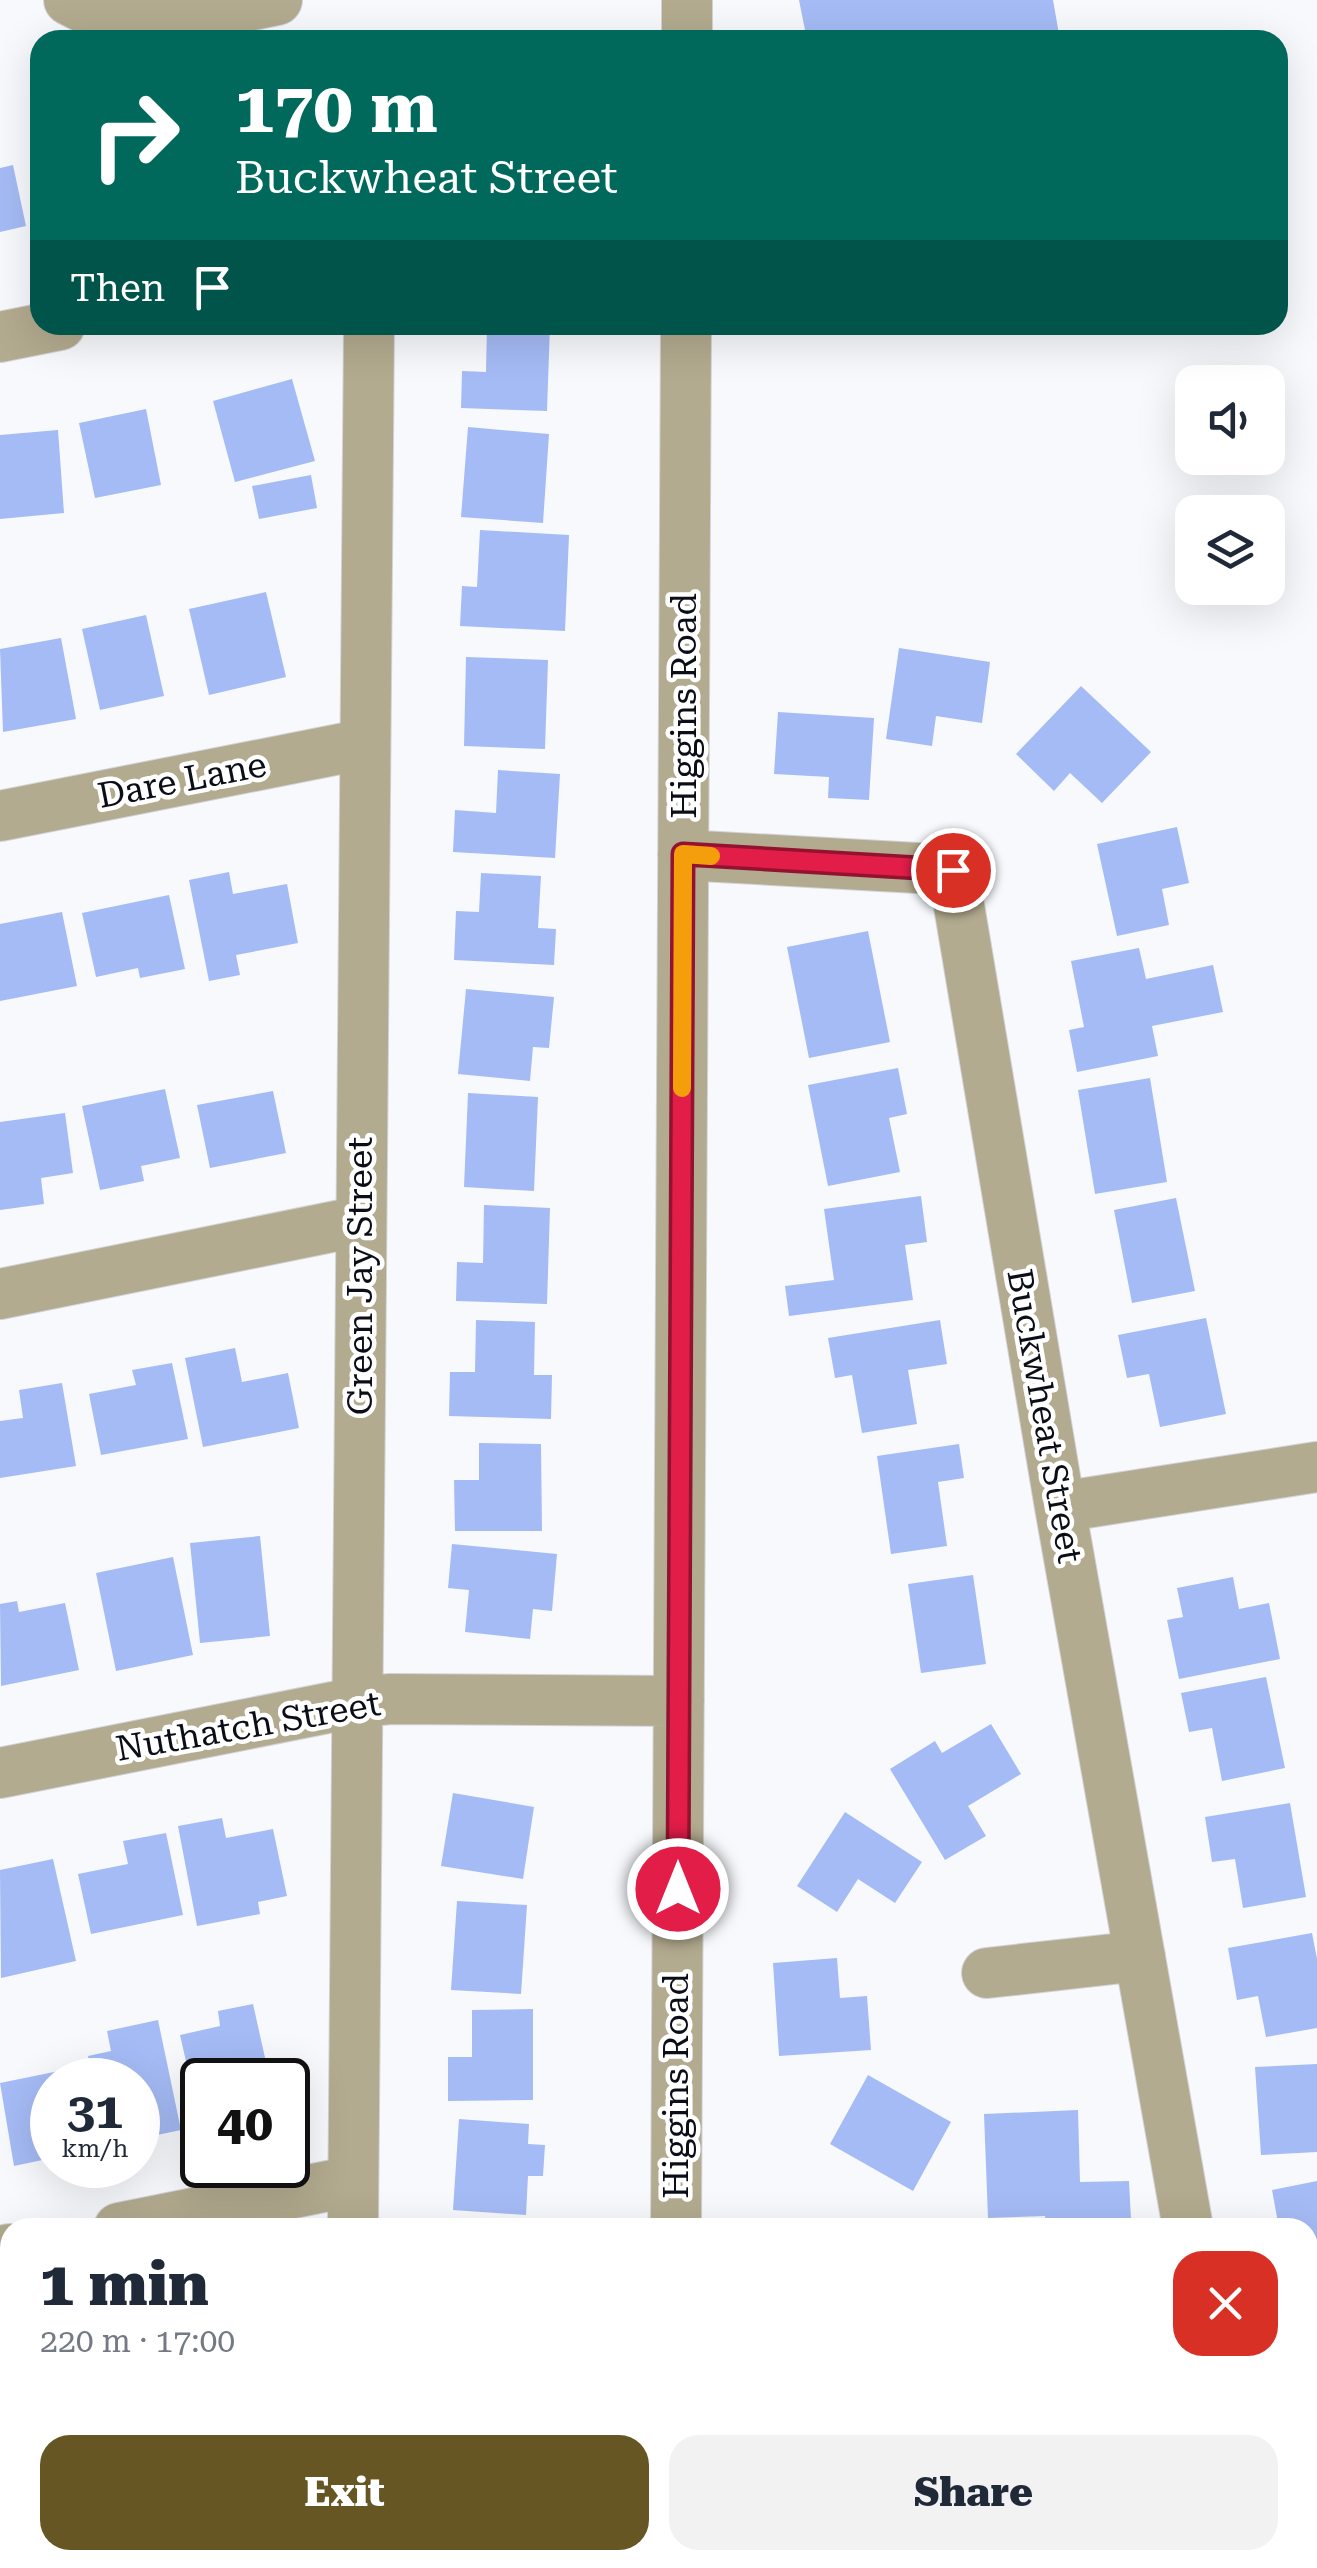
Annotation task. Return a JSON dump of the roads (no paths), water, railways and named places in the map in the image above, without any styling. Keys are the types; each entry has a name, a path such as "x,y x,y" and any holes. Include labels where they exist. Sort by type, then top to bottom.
{"street":[{"path":"69,0 116,24 160,24 278,0"},
{"path":"687,30 688,0"},
{"path":"0,337 30,331"},
{"name":"Green Jay Street","path":"353,2204 369,335"},
{"name":"Higgins Road","path":"676,2218 687,335"},
{"name":"Dare Lane","path":"0,816 365,744"},
{"name":"Buckwheat Street","path":"683,854 953,870 1186,2218"},
{"path":"0,1294 360,1221"},
{"path":"1060,1506 1317,1467"},
{"name":"Nuthatch Street","path":"0,1773 358,1702 678,1700"},
{"path":"986,1973 1140,1956"},
{"path":"216,2218 353,2204"}]}
